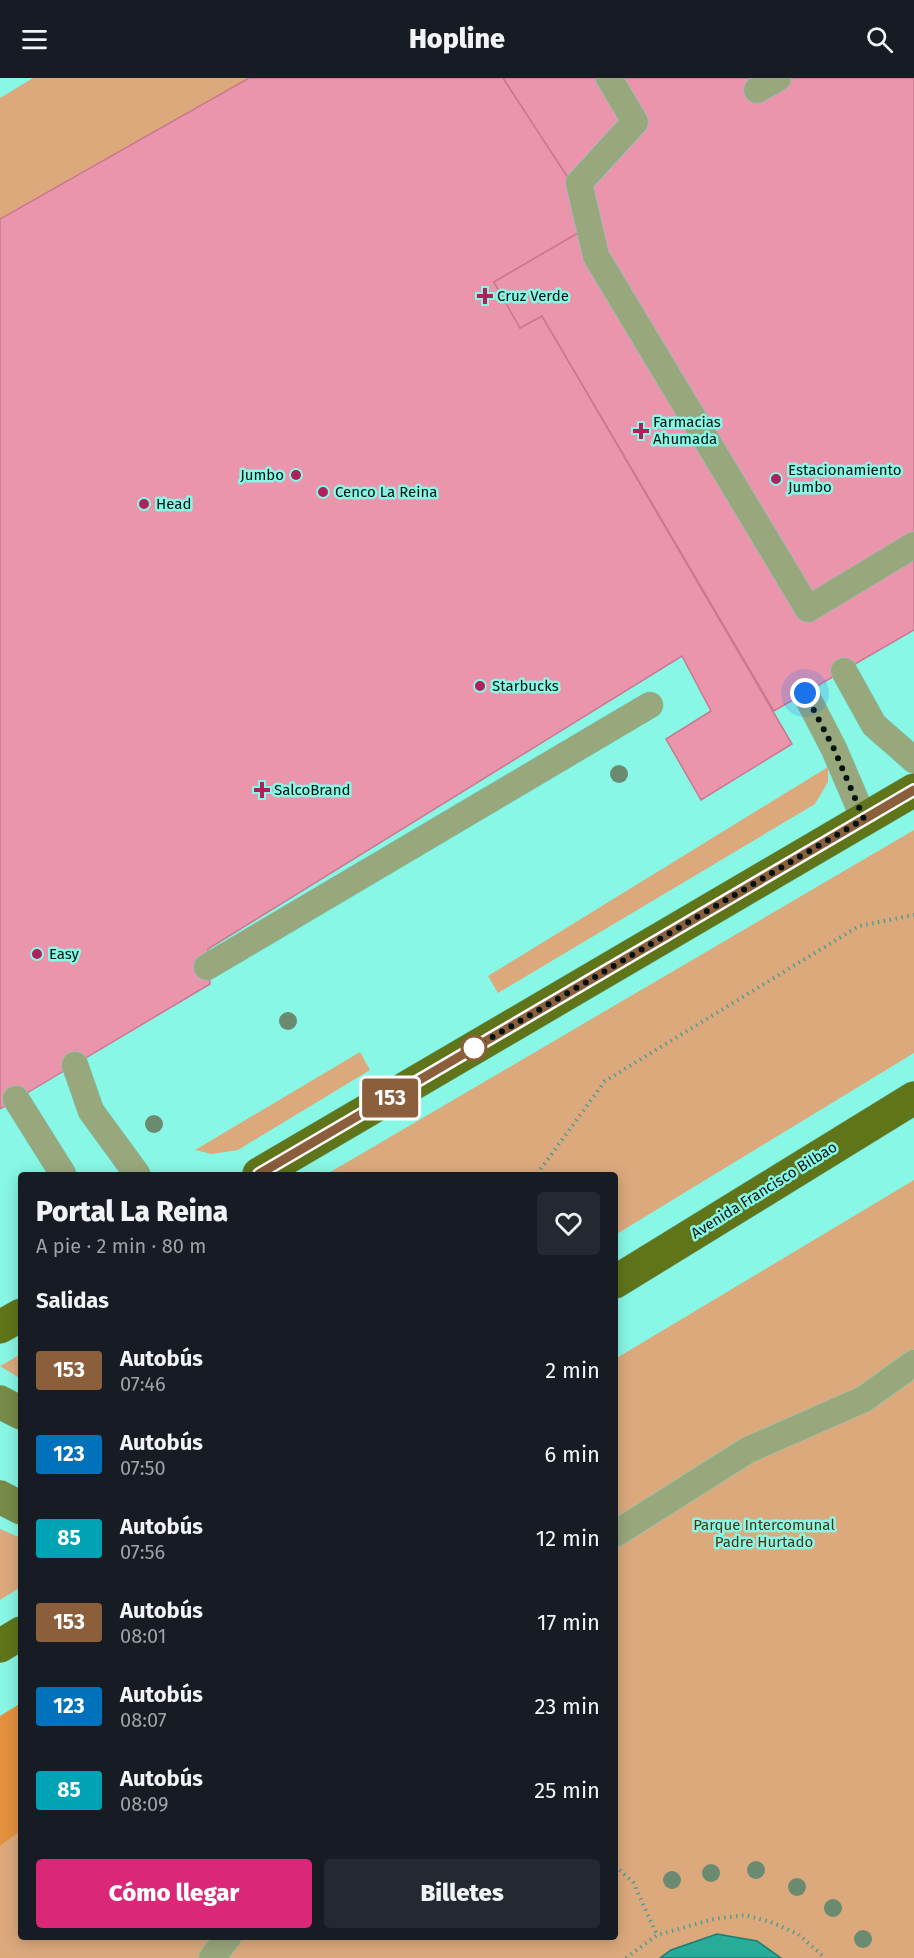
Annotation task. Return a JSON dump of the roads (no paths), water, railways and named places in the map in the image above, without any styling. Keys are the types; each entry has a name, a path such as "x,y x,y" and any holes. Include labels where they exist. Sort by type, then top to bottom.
{"main road":[{"path":"262,1172 914,790"},
{"name":"Avenida Francisco Bilbao","path":"618,1280 914,1098"},
{"path":"0,1327 18,1317"},
{"path":"0,1402 18,1411"},
{"path":"0,1497 18,1506"},
{"path":"0,1646 18,1635"}],"lane":[{"path":"609,78 635,122 579,183 596,256 808,609 914,545"},
{"path":"844,671 874,724 914,760"},
{"path":"805,693 834,749 864,819"},
{"path":"207,967 650,705"},
{"path":"75,1065 91,1111 136,1172"},
{"path":"16,1099 62,1172"},
{"path":"618,1532 748,1450 864,1399 914,1363"},
{"path":"212,1958 226,1940"}],"place":[{"name":"Cruz Verde","path":"485,296"},
{"name":"Farmacias Ahumada","path":"641,431"},
{"name":"Jumbo","path":"296,475"},
{"name":"Estacionamiento Jumbo","path":"776,479"},
{"name":"Cenco La Reina","path":"323,492"},
{"name":"Head","path":"144,504"},
{"name":"Starbucks","path":"480,686"},
{"name":"SalcoBrand","path":"262,790"},
{"name":"Easy","path":"37,954"}],"park label":[{"name":"Parque Intercomunal Padre Hurtado","path":"764,1534"}]}
